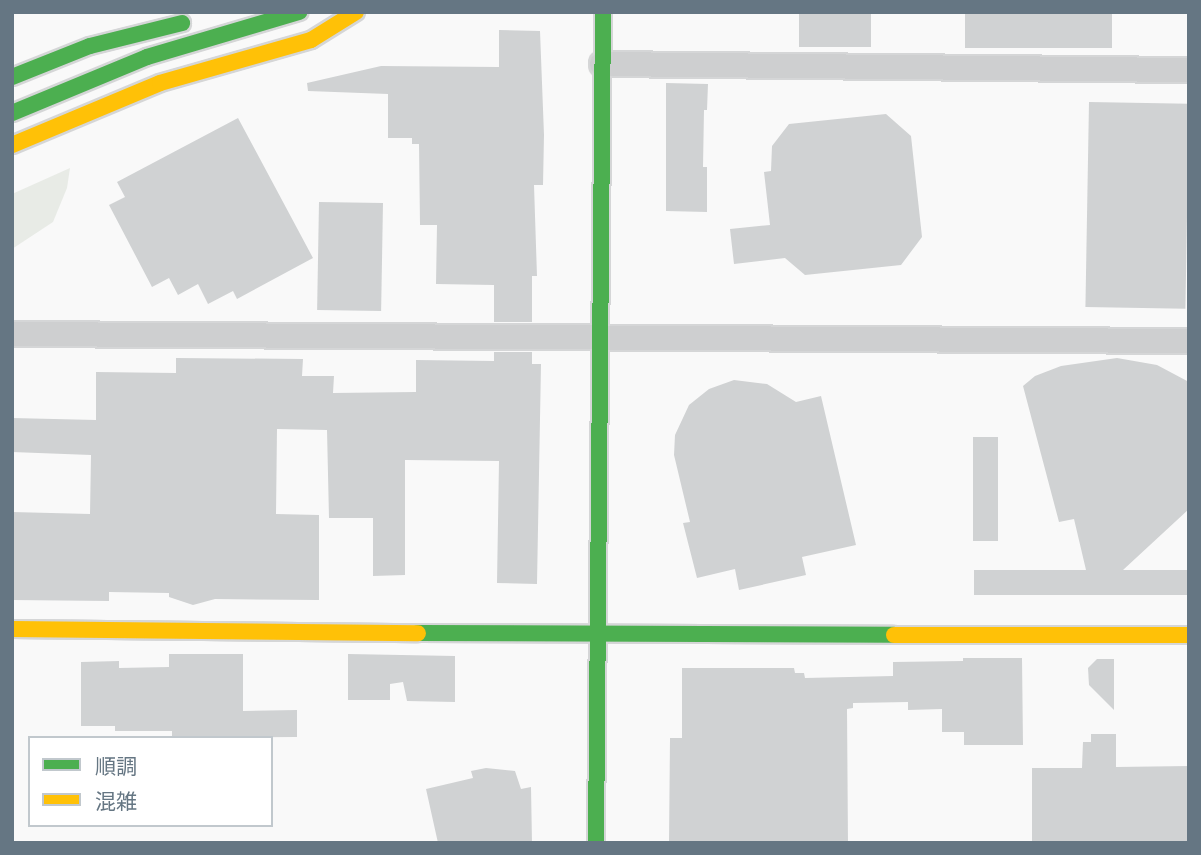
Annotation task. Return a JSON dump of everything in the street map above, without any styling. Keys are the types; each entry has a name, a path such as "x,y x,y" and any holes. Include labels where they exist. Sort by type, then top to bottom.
{"street":[{"path":"12,113 147,57 299,12"},
{"path":"12,145 160,83 312,40 356,12"},
{"path":"597,843 597,635 603,338 603,12"},
{"path":"12,77 90,46 198,19"},
{"path":"601,64 1189,70"},
{"path":"12,334 1189,341"},
{"path":"12,629 597,635 1189,635"}],"shaded area":[{"path":"70,168 67,188 53,222 12,249 12,194"}],"building":[{"path":"799,12 871,12 871,47 799,47"},
{"path":"965,12 1112,12 1112,48 965,48"},
{"path":"499,30 540,31 543,185 534,185 537,276 532,276 532,322 494,322 494,285 436,284 437,225 420,225 419,144 412,144 412,138 388,138 388,94 308,91 307,83 381,66 499,67"},
{"path":"666,83 708,84 707,110 704,110 703,167 707,167 707,212 666,211"},
{"path":"1089,102 1189,104 1185,309 1085,307"},
{"path":"886,114 911,136 922,237 901,265 805,275 785,258 734,264 730,229 770,225 764,172 771,171 772,146 789,124"},
{"path":"238,118 313,258 237,299 233,291 208,304 198,284 178,295 169,278 152,287 109,205 125,197 117,182"},
{"path":"319,202 383,203 381,311 317,310"},
{"path":"494,352 532,352 532,364 541,364 537,584 497,583 499,461 405,460 405,575 373,576 373,518 329,518 327,430 277,429 276,514 319,515 319,600 215,599 193,605 169,597 169,593 109,592 109,601 12,600 12,512 90,514 91,455 12,452 12,418 96,420 96,372 176,373 176,358 303,359 302,376 334,376 333,393 416,392 416,360 494,361"},
{"path":"1117,358 1157,365 1189,382 1189,509 1123,570 1189,570 1189,595 974,595 974,570 1086,570 1074,519 1059,522 1023,386 1035,376 1061,366"},
{"path":"734,380 767,384 796,402 821,396 856,545 802,557 806,575 739,590 735,569 697,578 683,523 690,522 674,455 675,435 689,405 709,389"},
{"path":"973,437 998,437 998,541 973,541"},
{"path":"169,654 243,654 243,711 297,710 297,737 172,736 172,731 115,731 115,726 81,726 81,662 119,661 119,668 169,667"},
{"path":"348,654 455,656 455,702 407,701 403,682 390,684 390,700 348,700"},
{"path":"963,658 1022,658 1023,745 964,745 964,732 942,732 942,709 908,710 908,702 853,703 853,708 847,709 848,843 669,843 670,738 682,738 682,668 794,668 795,673 804,673 805,678 893,676 893,662 963,661"},
{"path":"1097,659 1114,659 1114,710 1089,685 1088,668"},
{"path":"1091,734 1116,734 1116,767 1189,766 1189,843 1032,843 1032,768 1082,768 1083,742 1091,742"},
{"path":"486,768 515,771 521,789 531,787 532,843 438,843 426,789 473,778 471,771"}],"traffic: fast":[{"path":"12,113 147,57 299,12"},
{"path":"596,843 603,12"},
{"path":"12,77 90,46 182,23"},
{"path":"418,633 894,635"}],"traffic: slow":[{"path":"12,145 160,83 311,40 356,12"},
{"path":"12,629 418,633"},
{"path":"894,635 1189,635"}]}
